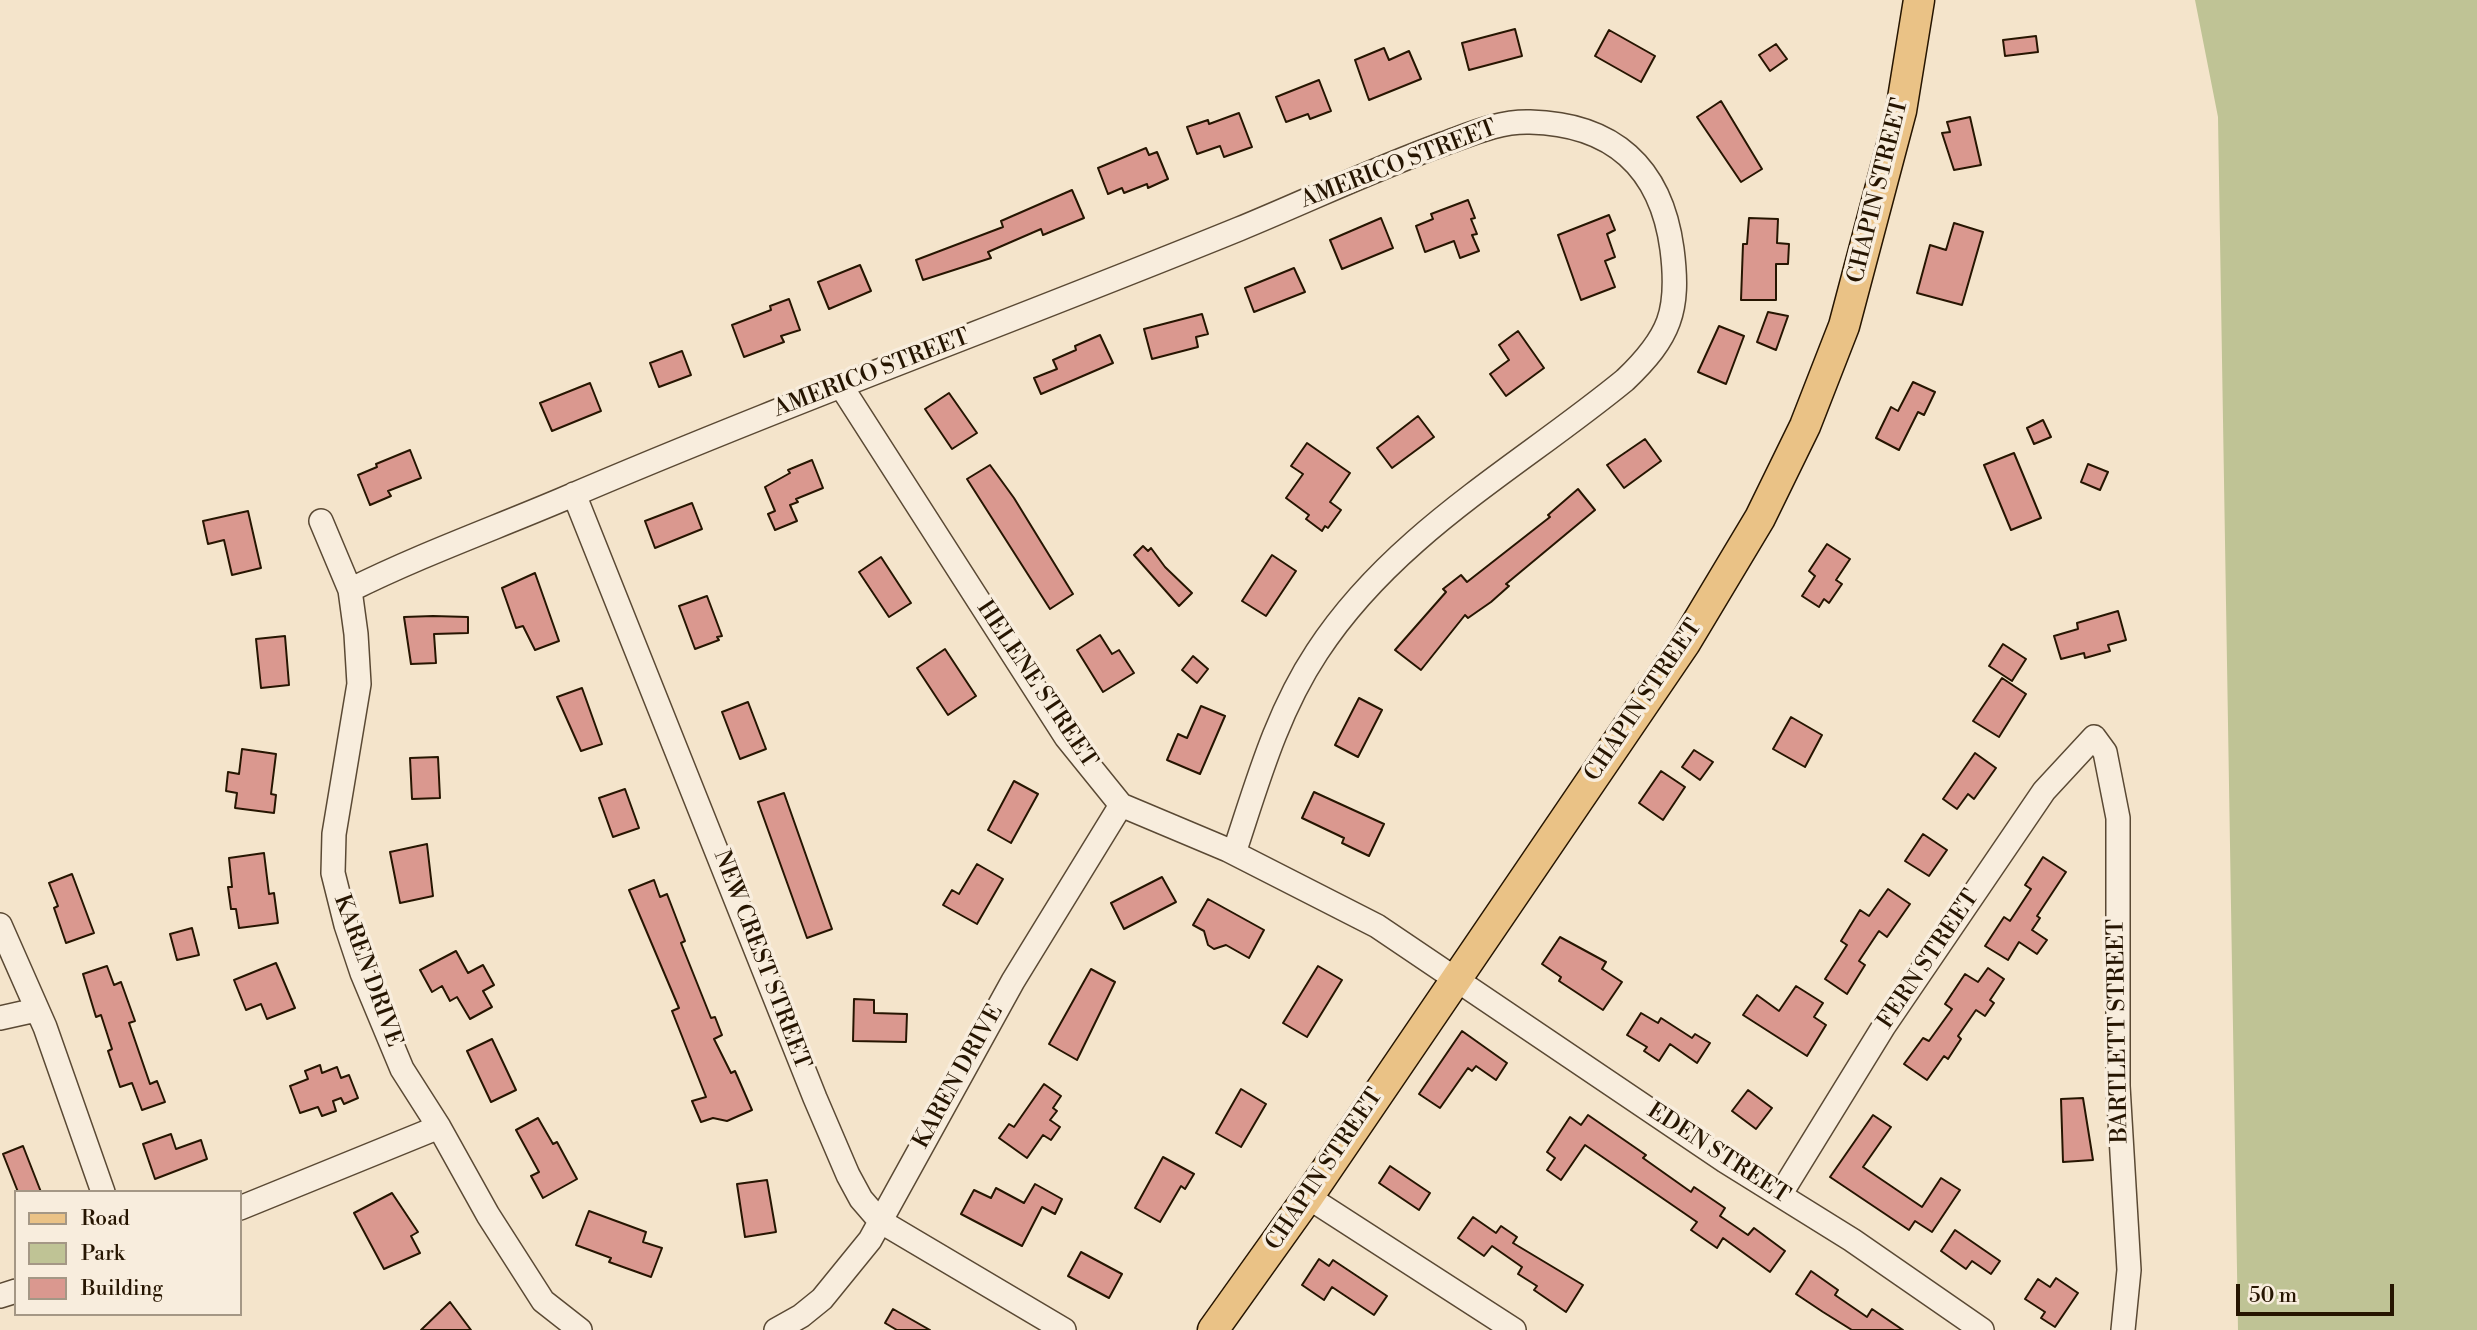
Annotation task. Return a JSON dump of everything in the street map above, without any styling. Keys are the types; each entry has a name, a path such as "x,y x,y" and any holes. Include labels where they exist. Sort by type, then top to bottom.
{"main road":[{"name":"CHAPIN STREET","path":"1213,1330 1308,1197 1685,643 1760,518 1805,426 1844,326 1901,111 1919,0"}],"street":[{"name":"AMERICO STREET","path":"350,590 461,540 574,494 1494,125 1527,122 1595,132 1635,161 1654,186 1665,212 1676,276 1675,304 1667,331 1651,355 1625,380 1427,529 1343,618 1316,653 1272,738 1234,853"},
{"name":"HELENE STREET","path":"841,386 1066,737 1121,805 1234,853 1377,926 1454,979"},
{"name":"NEW CREST STREET","path":"574,494 825,1122 848,1175 862,1199 880,1221 1064,1330"},
{"name":"KAREN DRIVE","path":"321,520 350,590 359,684 334,834 333,873 362,973 402,1069 439,1127 488,1215 543,1301 580,1330"},
{"name":"FERN STREET","path":"1780,1195 1884,1026 2044,791 2094,737"},
{"name":"BARTLETT STREET","path":"2094,737 2105,752 2118,818 2118,1086 2129,1270 2123,1330"},
{"name":"KAREN DRIVE","path":"776,1330 801,1316 822,1299 855,1260 880,1221 1013,981 1121,805"},
{"path":"0,925 36,1010 102,1190"},
{"name":"EDEN STREET","path":"1454,979 1852,1240 1982,1330"},
{"path":"0,1018 36,1010"},
{"path":"242,1207 439,1127"},
{"path":"1308,1197 1514,1330"}],"green space":[{"path":"2195,0 2477,0 2477,1330 2238,1330 2218,117"}],"building":[{"path":"1515,29 1522,56 1469,70 1462,43"},
{"path":"1609,30 1655,56 1641,82 1595,56"},
{"path":"2036,36 2038,52 2005,56 2003,40"},
{"path":"1776,44 1787,59 1770,71 1759,55"},
{"path":"1384,48 1389,60 1409,51 1421,79 1369,100 1355,60"},
{"path":"1319,80 1331,111 1310,119 1308,114 1286,122 1276,97"},
{"path":"1721,101 1762,169 1741,182 1697,117"},
{"path":"1239,113 1252,147 1224,157 1220,146 1197,154 1187,127 1208,120 1209,124"},
{"path":"1970,117 1981,165 1954,170 1942,133 1950,132 1947,122"},
{"path":"1146,148 1149,155 1157,152 1168,179 1148,188 1147,184 1124,193 1122,188 1108,194 1098,168"},
{"path":"1072,190 1084,218 1043,235 1041,229 988,252 991,258 923,280 916,260 1003,227 1001,221"},
{"path":"1468,200 1475,218 1471,219 1477,234 1472,235 1479,251 1460,258 1454,241 1425,252 1416,226 1433,219 1431,214"},
{"path":"1609,215 1615,230 1607,234 1615,257 1605,261 1615,287 1581,300 1558,235"},
{"path":"1381,218 1393,248 1342,269 1330,240"},
{"path":"1749,218 1778,219 1777,243 1789,244 1788,264 1776,264 1776,300 1741,300 1743,244 1747,244"},
{"path":"1954,223 1983,232 1962,305 1917,293 1930,245 1946,250"},
{"path":"860,265 871,291 829,309 818,282"},
{"path":"1294,268 1305,292 1254,312 1245,288"},
{"path":"789,299 800,330 781,336 784,342 744,357 732,325 771,310 770,306"},
{"path":"1768,312 1788,316 1776,350 1757,342"},
{"path":"1202,314 1208,334 1196,337 1198,347 1152,359 1144,329"},
{"path":"1719,326 1744,336 1726,384 1698,372"},
{"path":"1518,331 1544,368 1506,396 1490,374 1509,360 1499,345"},
{"path":"1100,335 1113,363 1041,394 1034,378 1057,369 1053,360"},
{"path":"682,351 691,375 659,387 650,363"},
{"path":"1913,382 1935,392 1924,415 1918,412 1899,450 1876,438 1891,407 1898,411"},
{"path":"590,383 601,411 552,431 540,403"},
{"path":"949,393 977,433 952,449 925,409"},
{"path":"1418,416 1434,437 1392,468 1377,448"},
{"path":"2043,420 2051,437 2034,444 2027,428"},
{"path":"1645,439 1661,461 1624,488 1607,465"},
{"path":"1307,443 1350,473 1330,502 1341,510 1328,528 1325,526 1322,531 1306,519 1309,515 1286,498 1303,474 1291,466"},
{"path":"410,450 421,478 388,491 391,496 370,505 358,475 377,467 376,464"},
{"path":"2014,453 2041,518 2011,530 1984,465"},
{"path":"812,460 823,488 796,499 798,502 790,505 797,521 775,530 768,514 775,511 765,487 790,473 788,470"},
{"path":"2088,464 2108,472 2100,490 2081,482"},
{"path":"990,465 1014,498 1073,594 1050,609 967,479"},
{"path":"1578,489 1595,510 1506,584 1509,586 1491,602 1468,618 1465,615 1421,670 1395,650 1446,592 1443,589 1461,575 1467,582 1550,517 1548,515"},
{"path":"692,503 702,529 655,548 645,521"},
{"path":"248,511 261,568 232,575 224,540 208,544 203,521"},
{"path":"1827,544 1850,559 1836,580 1842,584 1829,603 1824,599 1819,607 1802,596 1815,576 1809,571"},
{"path":"1143,546 1148,551 1151,548 1165,567 1192,593 1179,606 1134,555"},
{"path":"1272,555 1296,571 1266,616 1242,601"},
{"path":"881,557 911,603 889,617 859,572"},
{"path":"535,573 559,641 535,650 523,626 516,628 502,588"},
{"path":"707,596 722,636 717,637 719,640 695,649 679,606"},
{"path":"2118,611 2126,640 2108,645 2110,651 2085,658 2084,653 2061,659 2054,636 2078,629 2077,623"},
{"path":"404,617 468,617 468,633 434,634 436,663 411,664"},
{"path":"1100,635 1112,654 1119,650 1134,673 1103,692 1077,650"},
{"path":"285,636 289,685 261,688 256,639"},
{"path":"2003,644 2026,659 2012,681 1989,666"},
{"path":"945,649 976,696 948,715 917,668"},
{"path":"1193,656 1208,669 1197,683 1182,670"},
{"path":"2002,678 2026,694 1999,737 1973,721"},
{"path":"582,688 602,744 581,751 557,697"},
{"path":"1359,698 1382,710 1358,757 1335,745"},
{"path":"748,702 766,749 740,759 722,712"},
{"path":"1201,706 1225,716 1200,774 1167,760 1178,734 1187,738"},
{"path":"1791,717 1822,735 1805,767 1773,749"},
{"path":"242,749 276,754 271,794 276,795 274,813 235,808 237,793 226,791 228,772 239,774"},
{"path":"1694,750 1713,762 1700,780 1682,767"},
{"path":"1975,753 1996,768 1974,799 1968,794 1957,809 1943,799"},
{"path":"438,757 440,798 412,799 410,758"},
{"path":"1661,771 1685,787 1663,820 1639,803"},
{"path":"1014,781 1038,794 1011,843 988,830"},
{"path":"625,789 639,828 613,837 599,798"},
{"path":"1314,792 1384,824 1369,856 1342,843 1344,838 1302,818"},
{"path":"784,793 832,929 807,938 758,802"},
{"path":"1923,834 1947,850 1929,876 1905,861"},
{"path":"427,844 433,896 400,903 390,852"},
{"path":"264,853 269,894 274,893 278,923 239,928 236,909 231,909 228,887 232,887 229,858"},
{"path":"2043,857 2066,872 2037,916 2040,918 2032,930 2047,940 2037,954 2019,942 2008,960 1985,946 2004,917 2010,921 2031,889 2025,885"},
{"path":"977,864 1003,879 977,924 943,905 952,890 959,894"},
{"path":"72,874 94,933 66,943 54,908 58,906 49,883"},
{"path":"1162,877 1176,902 1124,929 1111,903"},
{"path":"654,880 660,897 667,894 685,941 681,943 711,1018 715,1017 722,1035 714,1039 731,1073 735,1071 752,1110 727,1121 713,1118 701,1122 692,1101 706,1097 672,1011 679,1008 629,890"},
{"path":"1888,889 1910,904 1887,937 1879,931 1859,961 1865,965 1847,994 1825,979 1847,945 1841,941 1860,910 1869,916"},
{"path":"1208,899 1264,930 1249,958 1226,945 1214,949 1208,945 1204,931 1193,925"},
{"path":"192,928 199,955 177,960 170,934"},
{"path":"1560,937 1606,962 1602,969 1622,982 1603,1010 1559,981 1561,977 1542,964"},
{"path":"456,951 468,973 483,965 494,985 483,991 492,1007 470,1019 457,997 450,1001 442,986 432,992 420,970"},
{"path":"276,963 295,1008 267,1019 261,1004 246,1010 234,980"},
{"path":"107,966 114,985 121,982 135,1021 129,1023 150,1084 157,1081 165,1102 142,1110 132,1083 120,1087 108,1051 112,1049 101,1015 96,1017 83,974"},
{"path":"1318,966 1342,980 1307,1037 1283,1023"},
{"path":"1988,968 2004,979 1990,1000 1994,1003 1985,1016 1976,1010 1958,1036 1961,1039 1948,1059 1944,1056 1927,1080 1904,1064 1923,1038 1929,1041 1952,1009 1945,1004 1965,974 1978,982"},
{"path":"1091,969 1115,982 1077,1060 1049,1044"},
{"path":"1796,986 1823,1003 1814,1017 1826,1025 1807,1056 1743,1015 1757,995 1779,1011"},
{"path":"854,999 874,1000 874,1013 907,1014 906,1042 853,1041"},
{"path":"1641,1013 1658,1023 1661,1018 1692,1038 1695,1034 1710,1043 1697,1063 1670,1044 1659,1061 1644,1051 1647,1047 1627,1035"},
{"path":"1462,1031 1507,1063 1496,1080 1476,1066 1472,1071 1468,1068 1440,1108 1419,1094"},
{"path":"492,1039 516,1090 491,1102 467,1051"},
{"path":"320,1065 322,1073 337,1067 341,1078 349,1075 358,1098 344,1104 341,1098 333,1101 336,1111 322,1116 318,1107 300,1113 290,1086 308,1079 305,1071"},
{"path":"1044,1084 1061,1096 1053,1108 1057,1111 1050,1120 1060,1127 1051,1140 1043,1135 1027,1158 999,1138 1009,1124 1014,1127"},
{"path":"1241,1089 1266,1104 1241,1147 1216,1133"},
{"path":"1748,1090 1772,1108 1756,1129 1732,1111"},
{"path":"2083,1098 2093,1160 2063,1162 2061,1099"},
{"path":"1588,1115 1646,1155 1643,1158 1691,1192 1694,1187 1725,1208 1720,1216 1748,1235 1754,1228 1785,1251 1770,1272 1723,1238 1717,1248 1691,1230 1697,1222 1585,1145 1561,1180 1547,1170 1555,1158 1547,1152 1570,1117 1581,1125"},
{"path":"1873,1115 1891,1127 1863,1167 1922,1207 1941,1178 1960,1190 1932,1232 1915,1221 1909,1230 1830,1177"},
{"path":"538,1118 553,1144 557,1142 577,1179 543,1198 531,1176 539,1172 516,1130"},
{"path":"171,1134 176,1149 201,1140 207,1159 155,1179 143,1144"},
{"path":"23,1146 40,1190 17,1190 3,1154"},
{"path":"1163,1157 1194,1174 1185,1189 1181,1186 1160,1222 1135,1208"},
{"path":"1390,1166 1430,1193 1419,1210 1379,1183"},
{"path":"767,1180 776,1232 745,1237 737,1184"},
{"path":"1035,1184 1062,1199 1055,1214 1042,1207 1022,1246 961,1214 974,1190 991,1198 996,1188 1024,1203"},
{"path":"392,1193 418,1232 411,1236 420,1253 384,1269 354,1213"},
{"path":"589,1211 646,1232 643,1242 662,1248 651,1277 609,1262 611,1258 576,1245"},
{"path":"1473,1217 1496,1233 1501,1226 1517,1237 1513,1243 1583,1285 1566,1312 1534,1290 1537,1286 1518,1274 1522,1267 1492,1246 1484,1256 1458,1238"},
{"path":"1955,1230 2000,1261 1991,1274 1972,1261 1966,1269 1941,1251"},
{"path":"1081,1252 1122,1274 1109,1298 1068,1276"},
{"path":"1319,1259 1329,1266 1333,1260 1387,1296 1374,1315 1332,1287 1324,1300 1302,1285"},
{"path":"1811,1271 1838,1290 1835,1295 1867,1317 1872,1309 1903,1330 1852,1330 1823,1312 1796,1294"},
{"path":"2056,1278 2078,1293 2055,1327 2041,1318 2045,1312 2025,1299 2038,1279 2050,1287"},
{"path":"450,1302 471,1330 421,1330"},
{"path":"893,1309 930,1330 897,1330 885,1323"}]}
